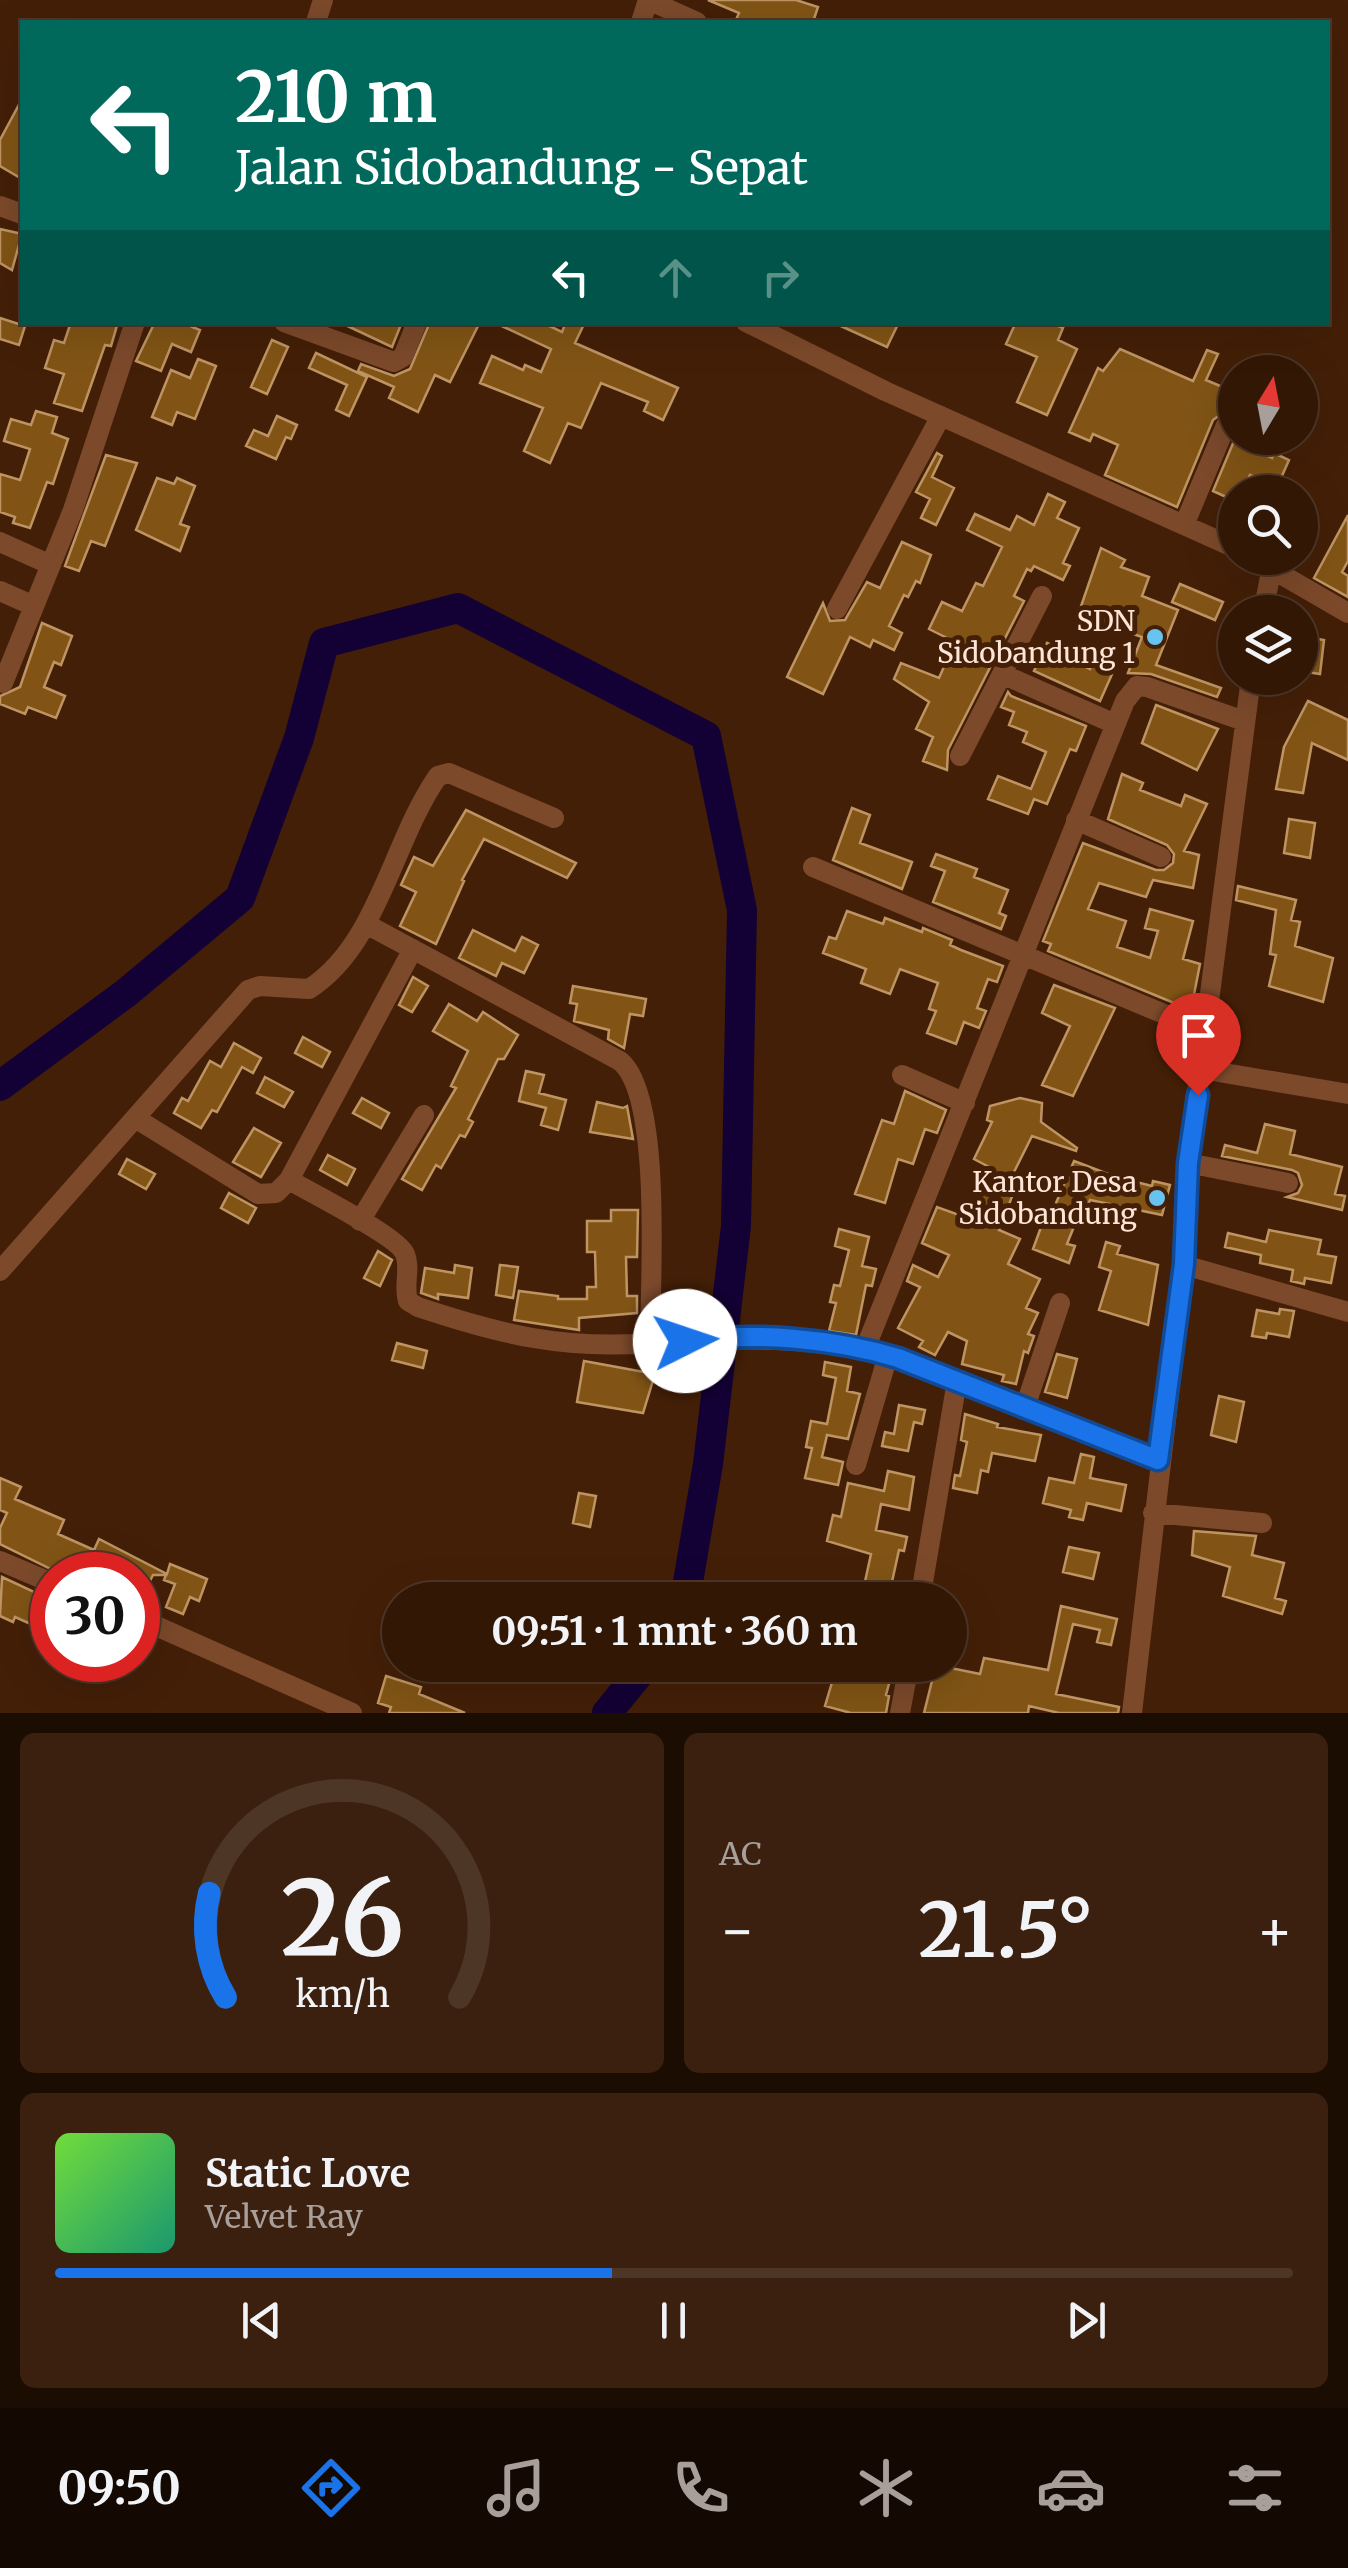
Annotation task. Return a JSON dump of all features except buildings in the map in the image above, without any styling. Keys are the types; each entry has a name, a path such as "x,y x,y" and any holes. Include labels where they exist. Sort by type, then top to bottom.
{"street":[{"path":"642,20 648,0 693,20"},
{"path":"3,683 73,510 135,325"},
{"path":"292,325 394,362 404,357 416,325"},
{"path":"752,325 941,416 1218,540"},
{"path":"837,608 941,416"},
{"path":"1185,523 1218,444"},
{"path":"0,542 51,564"},
{"path":"1284,575 1348,613"},
{"path":"0,591 34,606"},
{"path":"960,756 1042,596"},
{"path":"1002,674 1115,724"},
{"path":"865,1349 1124,700 1137,686 1244,722"},
{"path":"1132,1713 1158,1460 1184,1264 1188,1163 1249,695"},
{"path":"0,1270 248,990 260,986 310,990 342,962 366,924 413,818 442,774 554,818"},
{"path":"1076,820 1161,857"},
{"path":"813,867 1206,1032"},
{"path":"366,924 628,1068 636,1080 646,1118 650,1343"},
{"path":"134,1118 258,1194 276,1193 290,1180 412,949"},
{"path":"1201,1069 1348,1094"},
{"path":"902,1074 966,1103"},
{"path":"360,1221 424,1115"},
{"path":"1188,1163 1288,1183"},
{"path":"290,1180 398,1244 405,1252 404,1289 408,1301 418,1307 536,1342 608,1347 739,1338 865,1349 1158,1460"},
{"path":"1184,1264 1348,1312"},
{"path":"1024,1410 1060,1303"},
{"path":"856,1465 888,1355"},
{"path":"923,1582 957,1381"},
{"path":"1153,1513 1262,1523"},
{"path":"0,1560 30,1573"},
{"path":"160,1628 352,1713"},
{"path":"900,1713 906,1682"}],"waterway":[{"path":"0,1086 126,993 240,898 299,738 324,643 458,608 706,736 742,910 736,1226 708,1464 688,1582"},
{"path":"607,1713 632,1682"}],"place":[{"name":"SDN Sidobandung 1","path":"1155,637"},
{"name":"Kantor Desa Sidobandung","path":"1157,1198"}],"route":[{"path":"685,1341 759,1338 865,1349 898,1358 1158,1460 1184,1264 1188,1163 1198,1095"}]}
